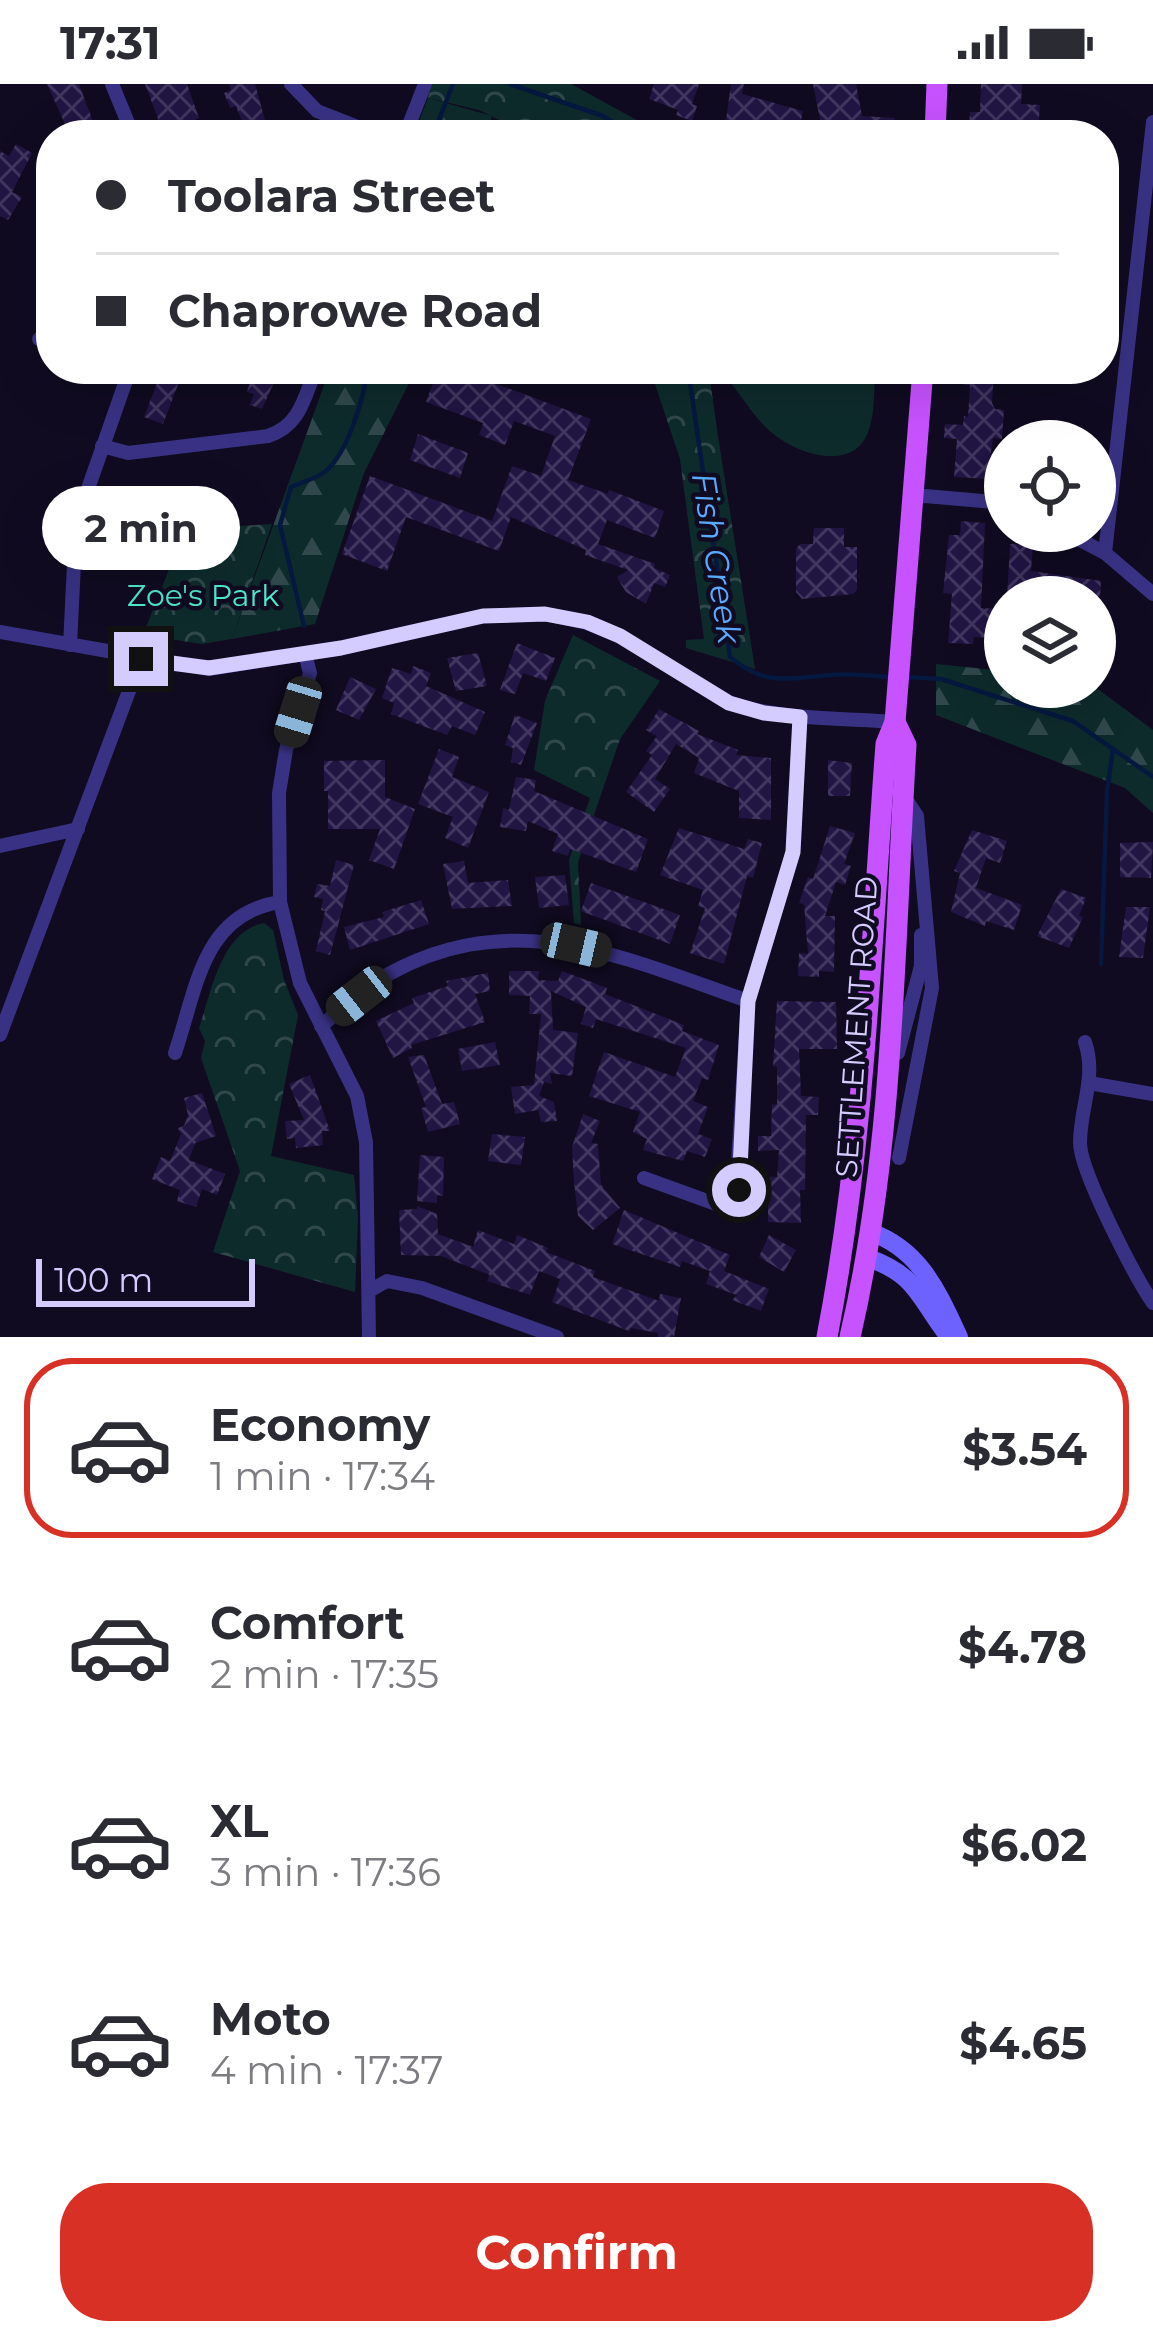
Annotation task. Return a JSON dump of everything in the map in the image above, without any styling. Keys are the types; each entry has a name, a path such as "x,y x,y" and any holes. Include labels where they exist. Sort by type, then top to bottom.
{"main road":[{"path":"936,120 937,84"},
{"name":"SETTLEMENT ROAD","path":"827,1337 866,1069 886,744 895,722 922,384"},
{"name":"SETTLEMENT ROAD","path":"850,1337 870,1232 882,1128 906,746 895,722"},
{"path":"875,930 888,886 892,809 903,795"},
{"path":"866,1257 844,1242 857,1233 870,1232"}],"street":[{"path":"112,84 127,120"},
{"path":"291,84 317,111 340,120"},
{"path":"411,120 425,84"},
{"path":"1153,122 1105,553 1153,594"},
{"path":"70,644 76,523 125,384"},
{"path":"102,446 128,452 268,436 286,430 299,414 310,384"},
{"path":"914,495 984,500"},
{"path":"0,632 209,668 305,654 483,616 545,614 587,622 620,636 729,703 764,713 895,722"},
{"path":"305,654 310,673 286,750 279,793 280,902 300,983 356,1096 365,1142 370,1337"},
{"path":"0,1035 141,659"},
{"path":"644,1178 735,1211 748,1001 793,852 800,717"},
{"path":"898,1158 932,988 917,816 903,795"},
{"path":"0,846 78,829"},
{"path":"882,1128 921,966 920,919 925,895"},
{"path":"175,1053 213,941 238,914 280,902"},
{"path":"321,1026 383,977 432,953 471,942 514,938 604,952 748,1001"},
{"path":"1085,1042 1090,1056 1081,1128 1083,1160 1153,1303"},
{"path":"1089,1083 1153,1094"},
{"path":"870,1232 894,1241 921,1266 959,1337"},
{"path":"866,1257 892,1266 909,1279 949,1337"},
{"path":"369,1291 387,1281 422,1288 557,1337"}],"green space":[{"path":"431,84 571,84 637,120 499,120 479,110 428,98"},
{"path":"428,98 492,116 491,120 420,120"},
{"path":"325,384 408,384 364,473 315,624 232,639"},
{"path":"655,384 711,384 755,669 686,648 686,640 704,639 680,459"},
{"path":"731,384 874,384 873,412 864,440 843,455 801,450 769,431"},
{"name":"Zoe's Park","path":"272,524 232,639 202,644 143,635 185,529"},
{"path":"573,635 660,681 620,739 578,862 581,925 574,923 569,860 590,798 534,770 545,701"},
{"path":"936,664 984,669 984,708 1116,708 1116,703 1153,730 1153,813 1125,788 936,715"},
{"path":"264,923 273,930 298,1015 271,1156 354,1175 358,1218 355,1292 213,1252 240,1171 201,1058 205,1041 199,1028 228,951 249,928"}],"building":[{"path":"47,84 79,84 92,120 63,120"},
{"path":"145,84 187,84 199,118 158,120"},
{"path":"229,84 255,84 265,120 241,120 224,93 231,90"},
{"path":"654,84 699,84 692,120 649,99"},
{"path":"731,84 744,84 742,94 803,111 801,120 726,120"},
{"path":"813,84 856,84 862,116 895,118 895,120 820,120"},
{"path":"981,84 1022,84 1021,104 1040,105 1039,120 969,120 970,112 980,112"},
{"path":"16,144 32,153 12,192 22,197 8,220 0,216 0,151 9,156"},
{"path":"157,384 178,384 163,424 144,417"},
{"path":"249,384 273,384 262,409 250,405 254,394 247,392"},
{"path":"433,384 496,384 591,419 568,480 664,511 655,538 607,520 598,544 655,564 654,568 670,575 665,587 654,583 646,604 626,592 617,577 628,570 585,555 586,550 511,517 499,551 406,517 387,571 342,554 370,476 492,521 512,466 541,476 555,436 514,421 505,445 479,435 483,423 426,402"},
{"path":"964,384 993,384 992,403 995,409 1004,410 1003,420 984,420 984,479 954,477 957,439 944,438 945,424 963,425 964,416 968,417 970,385"},
{"path":"418,434 468,453 460,478 410,460"},
{"path":"961,521 984,523 984,637 974,637 973,644 948,643 952,594 943,593 949,535 960,535"},
{"path":"814,528 844,528 844,547 857,547 857,590 853,594 802,599 796,592 796,549 800,544 813,544"},
{"path":"1010,552 1032,552 1031,571 1066,576 1008,576"},
{"path":"517,643 555,658 546,681 523,673 515,694 500,690"},
{"path":"478,653 487,686 456,691 447,658"},
{"path":"413,666 431,673 426,686 485,712 475,735 452,726 447,735 391,714 394,703 382,698 392,668 411,674"},
{"path":"350,677 376,689 359,720 336,710"},
{"path":"659,709 699,731 697,734 738,750 736,755 771,758 771,820 739,818 739,791 694,773 699,758 676,744 655,779 670,789 654,812 626,792 652,755 646,751 657,736 646,730"},
{"path":"515,715 537,723 521,765 511,762 513,748 505,745"},
{"path":"439,749 459,757 452,777 489,792 468,848 445,838 453,817 418,804"},
{"path":"385,760 385,797 415,809 394,869 369,860 380,829 328,829 328,791 324,791 324,761"},
{"path":"828,760 852,763 850,796 828,796"},
{"path":"516,777 536,780 534,791 648,839 636,872 570,849 568,856 552,851 558,834 528,821 526,831 500,827"},
{"path":"830,826 855,833 844,864 851,866 845,885 836,882 825,916 835,916 834,972 798,976 799,953 808,954 804,904 799,903 808,877 813,879"},
{"path":"679,828 744,849 748,839 762,843 753,878 747,876 724,964 690,953 705,908 698,906 703,890 660,875"},
{"path":"972,830 1007,841 1000,863 986,858 976,888 1022,905 1014,930 986,921 985,926 951,912 960,873 954,871"},
{"path":"1153,842 1151,878 1120,877 1120,843"},
{"path":"336,860 354,865 330,955 316,951 325,911 321,910 323,899 314,897 317,884 330,886"},
{"path":"464,861 468,883 508,880 512,906 452,909 443,864"},
{"path":"565,875 569,905 539,908 535,877"},
{"path":"591,883 680,915 670,944 581,911"},
{"path":"1061,889 1086,898 1069,948 1037,936"},
{"path":"421,900 429,924 350,950 344,927 384,917 382,912"},
{"path":"1126,907 1150,907 1143,958 1119,957"},
{"path":"509,971 539,971 538,980 558,981 562,971 607,988 605,994 684,1025 682,1031 719,1045 708,1080 702,1078 693,1101 708,1107 698,1134 712,1139 705,1157 687,1151 683,1161 643,1150 647,1139 633,1132 640,1112 589,1096 604,1052 675,1077 686,1048 596,1019 593,1028 581,1024 586,1007 551,991 553,1030 578,1033 572,1076 550,1073 552,1084 544,1082 539,1096 554,1102 557,1121 541,1122 538,1110 515,1114 511,1087 534,1085 541,1014 529,1014 530,996 509,995"},
{"path":"488,973 490,991 475,994 485,1022 411,1045 393,1058 376,1021 414,1003 412,998 448,986 446,981"},
{"path":"777,1001 836,1002 837,1049 799,1049 801,1096 819,1097 818,1115 806,1115 801,1223 768,1222 768,1191 757,1190 757,1176 777,1177 779,1150 758,1151 758,1136 771,1136 772,1105 777,1104 777,1067 773,1066"},
{"path":"495,1042 500,1065 462,1071 458,1049"},
{"path":"424,1055 442,1104 454,1102 460,1124 428,1132 421,1108 426,1107 408,1057"},
{"path":"310,1075 330,1131 322,1131 323,1145 296,1148 295,1138 287,1139 285,1121 304,1120 289,1084"},
{"path":"202,1093 216,1136 195,1143 189,1160 225,1174 217,1195 202,1189 196,1207 177,1201 180,1190 152,1179 161,1157 170,1161 181,1134 178,1128 188,1115 184,1098"},
{"path":"583,1114 600,1121 591,1143 598,1144 601,1185 620,1208 593,1230 578,1216 574,1182 572,1147"},
{"path":"492,1134 525,1137 521,1165 488,1161"},
{"path":"420,1155 444,1157 443,1196 437,1195 437,1203 417,1201"},
{"path":"417,1206 437,1214 438,1234 473,1247 478,1230 514,1244 517,1235 595,1271 593,1277 659,1301 660,1294 681,1298 674,1337 629,1331 552,1302 560,1279 539,1271 530,1295 487,1281 490,1275 441,1256 401,1255 399,1210"},
{"path":"624,1210 730,1255 724,1271 769,1289 761,1311 732,1300 737,1295 706,1284 710,1271 682,1261 680,1267 612,1244"},
{"path":"769,1235 796,1250 784,1272 759,1257"}],"waterway":[{"path":"439,120 453,84"},
{"name":"Fish Creek","path":"510,84 609,120"},
{"path":"304,626 280,525 291,487 324,473 342,450 364,384"},
{"name":"Fish Creek","path":"690,384 730,657 766,677 890,677"},
{"name":"Fish Creek","path":"907,677 941,679 1073,721 1153,777"},
{"path":"1101,964 1113,749"}],"route":[{"path":"141,659 209,668 341,648 483,616 545,614 587,622 620,636 729,703 800,717 793,852 748,1001 739,1190"}]}
